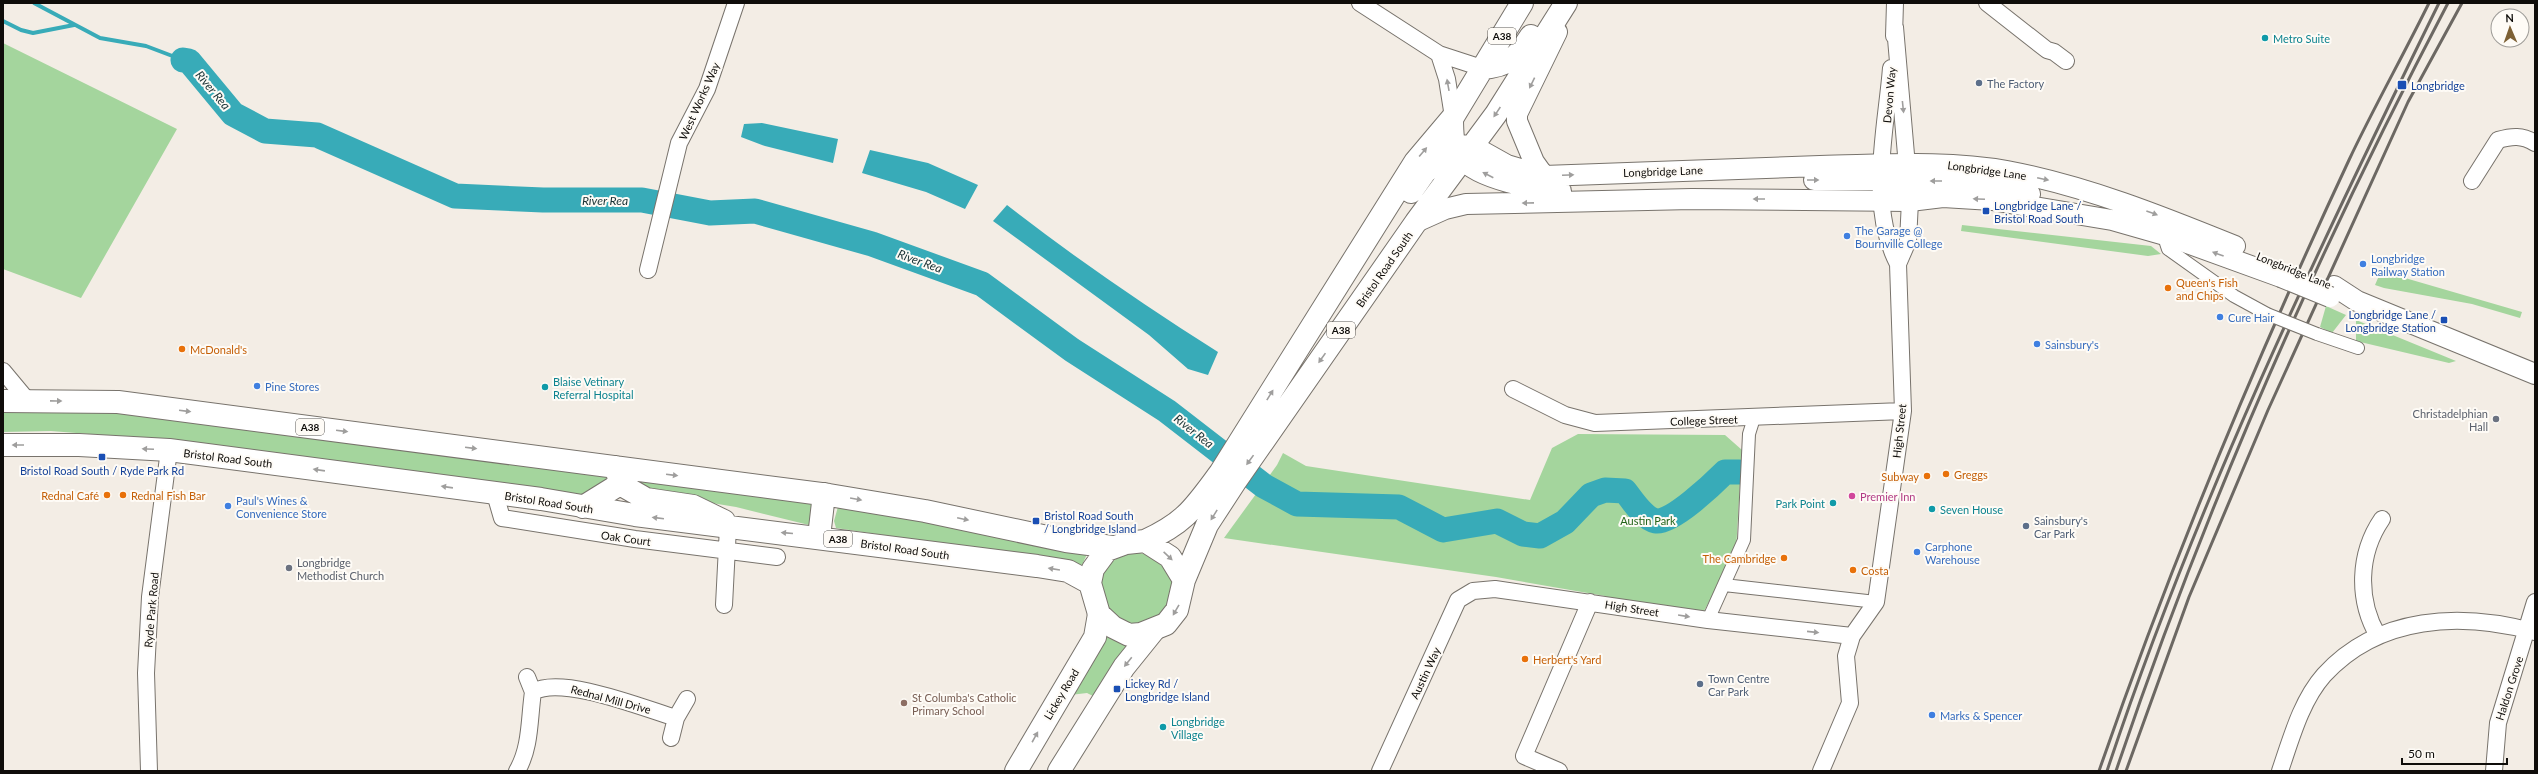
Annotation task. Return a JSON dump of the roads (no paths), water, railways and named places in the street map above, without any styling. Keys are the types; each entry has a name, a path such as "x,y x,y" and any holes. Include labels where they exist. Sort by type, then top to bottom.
{"main road":[{"name":"Bristol Road South","path":"1258,434 1342,279 1415,162 1453,117 1522,3"},
{"name":"Bristol Road South","path":"1144,541 1175,526 1191,513 1223,479 1416,222 1561,5"},
{"path":"1482,68 1501,67 1519,54 1561,5"},
{"path":"1342,279 1363,260 1425,172 1464,151"},
{"name":"A38","path":"3,402 118,402 623,474 824,494 925,511 1066,542 1112,547"},
{"name":"Bristol Road South","path":"3,445 79,445 169,450 734,528 820,537 1068,571 1090,583"},
{"path":"583,507 623,474 646,499 693,506 734,528"},
{"name":"Bristol Road South","path":"1184,580 1208,525 1223,479"},
{"path":"1007,528 1053,528 1094,532 1117,531 1147,524 1178,508 1223,479"},
{"path":"820,537 824,494"},
{"path":"1144,541 1170,557 1184,580 1177,610 1166,624 1153,631 1129,635 1113,627 1099,614 1090,583 1093,569 1112,547 1144,541"},
{"name":"Lickey Road","path":"1016,771 1095,637 1099,614"},
{"path":"1059,771 1120,673 1153,631"}],"street":[{"name":"West Works Way","path":"648,270 679,143 707,89 736,3"},
{"path":"1360,3 1439,54 1482,68"},
{"name":"Devon Way","path":"1895,3 1895,26 1910,201"},
{"path":"1987,3 2047,50 2054,52 2066,61"},
{"path":"1544,176 1534,162 1517,121 1517,114 1558,30 1561,5"},
{"name":"Devon Way","path":"1882,200 1881,172 1895,26"},
{"path":"1439,54 1447,80 1453,117 1453,134 1464,151"},
{"path":"2472,181 2498,140 2512,136 2528,138 2535,143"},
{"name":"Longbridge Lane","path":"1464,151 1544,176 1592,174 1881,172"},
{"name":"Longbridge Lane","path":"1464,151 1493,178 1538,190 1692,199"},
{"name":"Longbridge Lane","path":"1907,173 1943,164 2005,171 2050,180 2171,220 2283,272 2533,368"},
{"path":"1881,172 1907,173"},
{"path":"1881,172 1910,201"},
{"name":"Longbridge Lane","path":"1907,173 1997,186 2113,214 2159,233"},
{"name":"Longbridge Lane","path":"1416,222 1445,208 1466,204 1692,199 1910,201 1943,198 1992,200 2112,220 2159,233 2283,272"},
{"name":"High Street","path":"1882,200 1888,245 1898,264"},
{"name":"High Street","path":"1820,771 1850,703 1846,656 1852,636 1876,602 1903,411 1898,264 1908,240 1910,201"},
{"path":"2159,233 2166,242 2168,249 2224,290 2267,314 2317,334 2358,348"},
{"path":"3,371 28,401"},
{"name":"College Street","path":"1513,389 1566,415 1595,423 1903,411"},
{"path":"1708,620 1744,540 1749,434 1754,418"},
{"name":"Ryde Park Road","path":"148,771 146,672 150,605 169,450"},
{"name":"Oak Court","path":"495,494 502,518 727,552 777,557"},
{"path":"2378,636 2369,620 2364,584 2364,561 2370,536 2382,519"},
{"path":"724,605 727,552 734,528"},
{"path":"1724,585 1876,602"},
{"name":"High Street","path":"1484,590 1494,588 1708,620 1852,636"},
{"name":"Austin Way","path":"1380,771 1458,600 1473,591 1484,590"},
{"path":"1559,771 1524,756 1590,602"},
{"name":"Haldon Grove","path":"2494,771 2498,723 2531,631 2535,602"},
{"path":"2280,771 2295,725 2311,693 2324,675 2353,652 2378,636 2412,624 2431,621 2468,621 2531,631"},
{"path":"517,771 522,762 529,736 533,692 527,677"},
{"name":"Rednal Mill Drive","path":"533,692 542,686 580,689 676,718"},
{"path":"672,738 676,718 687,699"}],"water":[{"path":"762,123 838,139 833,163 765,146 741,137 744,124"},
{"path":"870,150 928,163 978,185 965,209 926,192 862,173"},
{"path":"1007,205 1058,244 1111,281 1218,352 1208,375 1188,369 1149,335 993,221"}],"waterway":[{"name":"River Rea","path":"34,3 100,38 146,46 183,60"},
{"path":"3,21 21,30 33,33 74,25"},
{"name":"River Rea","path":"183,60 189,61 233,114 265,131 317,135 455,196 543,200 642,200 710,213 755,211 872,244 982,284 1072,350 1167,411 1264,486 1297,504 1399,507 1443,530 1497,521 1523,534 1540,536 1565,522 1591,495 1605,490 1625,491 1639,509 1651,519 1656,521 1663,520 1682,510 1725,472 1739,472"}],"railway":[{"path":"2099,771 2155,616 2248,386 2349,160 2429,3"},
{"path":"2107,771 2141,672 2218,477 2303,286 2439,3"},
{"path":"2116,771 2187,574 2267,380 2354,190 2448,3"},
{"path":"2126,771 2189,597 2268,410 2408,102 2462,3"}],"place":[{"name":"Metro Suite","path":"2265,38"},
{"name":"The Factory","path":"1979,83"},
{"name":"Longbridge","path":"2402,85"},
{"name":"Longbridge Lane / Bristol Road South","path":"1986,211"},
{"name":"The Garage @ Bournville College","path":"1847,236"},
{"name":"Longbridge Railway Station","path":"2363,264"},
{"name":"Queen's Fish and Chips","path":"2168,288"},
{"name":"Cure Hair","path":"2220,317"},
{"name":"Longbridge Lane / Longbridge Station","path":"2444,320"},
{"name":"Sainsbury's","path":"2037,344"},
{"name":"McDonald's","path":"182,349"},
{"name":"Pine Stores","path":"257,386"},
{"name":"Blaise Vetinary Referral Hospital","path":"545,387"},
{"name":"Christadelphian Hall","path":"2496,419"},
{"name":"Bristol Road South / Ryde Park Rd","path":"102,457"},
{"name":"Greggs","path":"1946,474"},
{"name":"Subway","path":"1927,476"},
{"name":"Rednal Café","path":"107,495"},
{"name":"Rednal Fish Bar","path":"123,495"},
{"name":"Premier Inn","path":"1852,496"},
{"name":"Park Point","path":"1833,503"},
{"name":"Paul's Wines & Convenience Store","path":"228,506"},
{"name":"Seven House","path":"1932,509"},
{"name":"Bristol Road South / Longbridge Island","path":"1036,521"},
{"name":"Sainsbury's Car Park","path":"2026,526"},
{"name":"Carphone Warehouse","path":"1917,552"},
{"name":"The Cambridge","path":"1784,558"},
{"name":"Longbridge Methodist Church","path":"289,568"},
{"name":"Costa","path":"1853,570"},
{"name":"Herbert's Yard","path":"1525,659"},
{"name":"Town Centre Car Park","path":"1700,684"},
{"name":"Lickey Rd / Longbridge Island","path":"1117,689"},
{"name":"St Columba's Catholic Primary School","path":"904,703"},
{"name":"Marks & Spencer","path":"1932,715"},
{"name":"Longbridge Village","path":"1163,727"}],"park label":[{"name":"Austin Park","path":"1648,520"}]}
